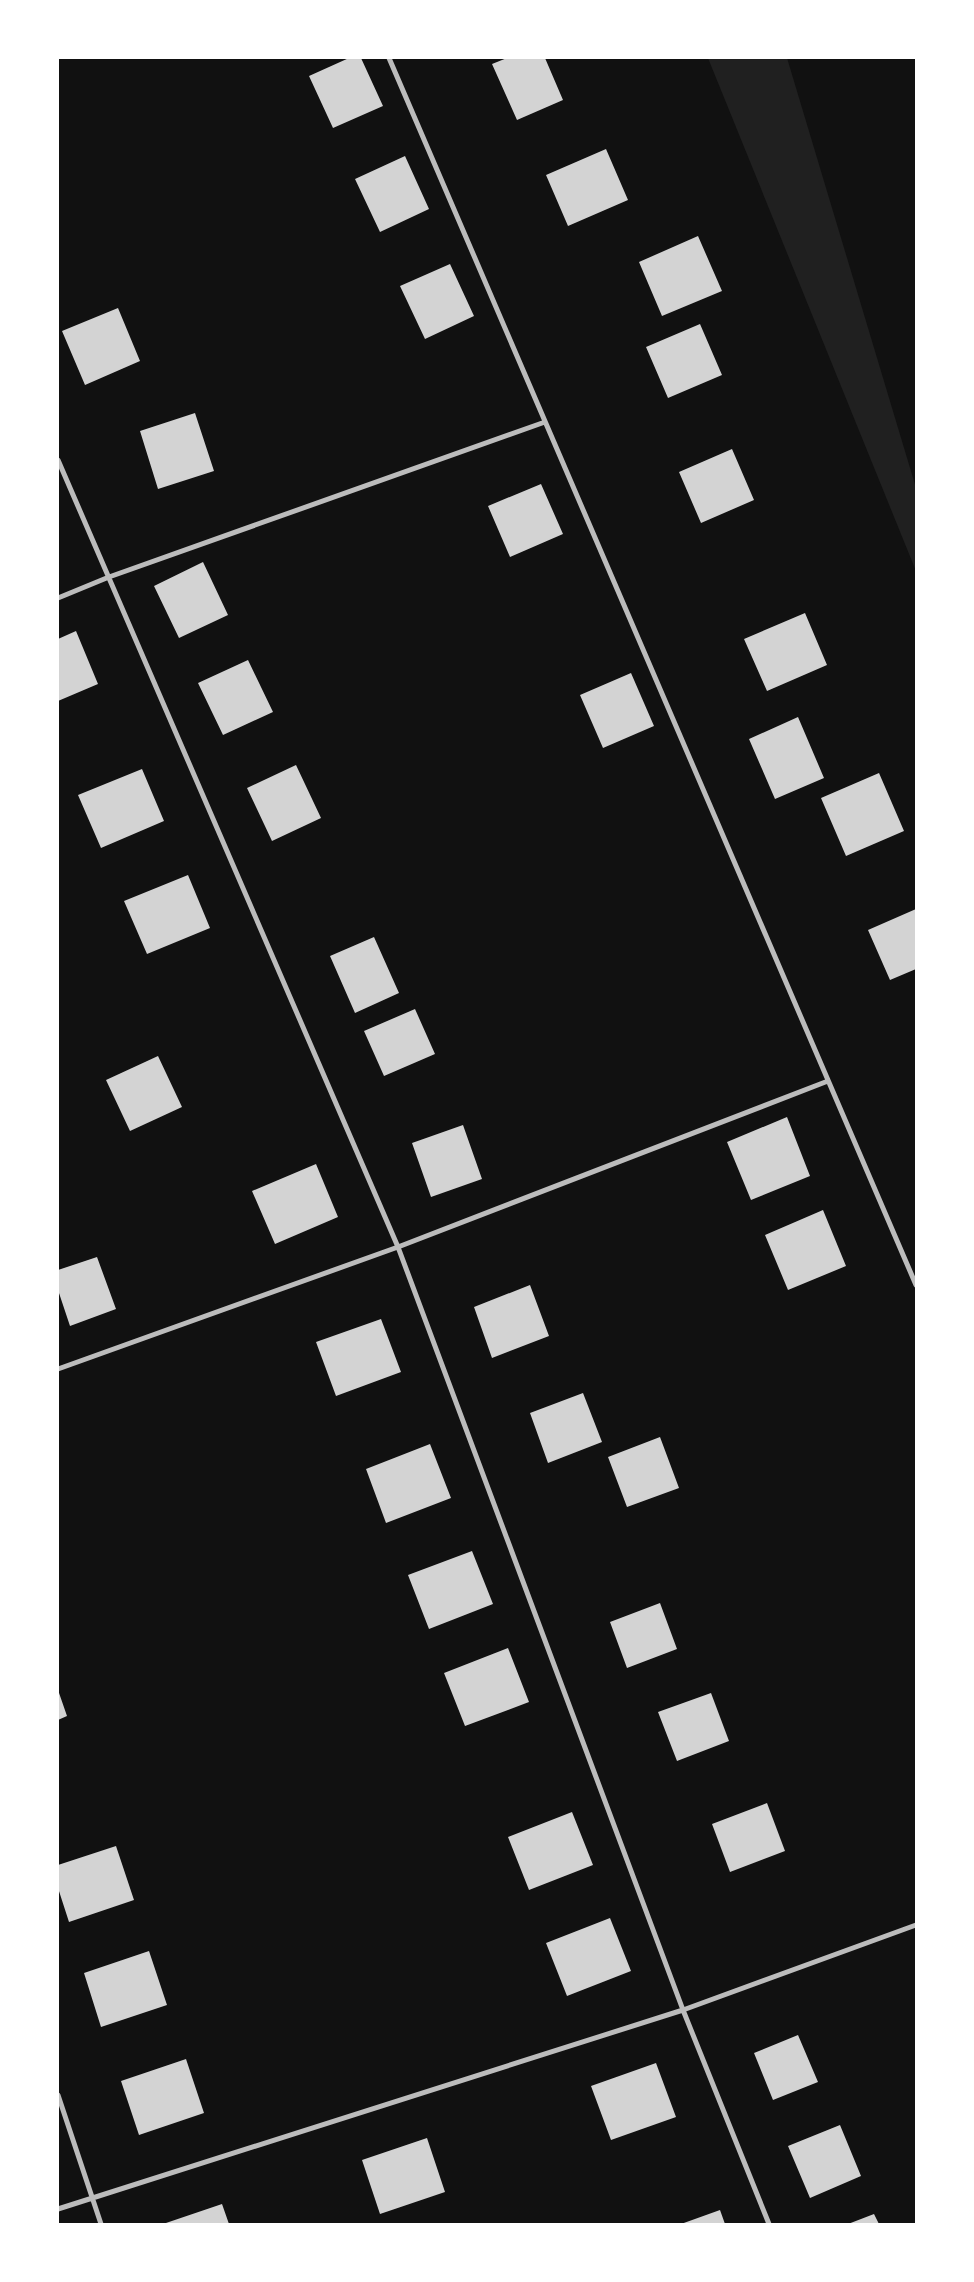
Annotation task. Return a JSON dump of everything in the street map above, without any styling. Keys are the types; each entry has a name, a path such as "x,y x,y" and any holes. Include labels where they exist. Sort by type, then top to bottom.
{"street":[{"path":"389,58 916,1285"},
{"path":"58,598 109,577 545,422"},
{"path":"58,460 398,1248 683,2010 769,2224"},
{"path":"58,1369 398,1248 828,1081"},
{"path":"58,2209 683,2010 916,1925"},
{"path":"58,2096 101,2224"}],"shaded area":[{"path":"708,58 787,58 916,488 916,571"}],"building":[{"path":"349,58 361,58 383,106 333,128 309,76"},
{"path":"507,58 545,58 563,100 517,120 492,64"},
{"path":"606,149 628,200 568,226 546,175"},
{"path":"405,156 429,209 380,232 355,179"},
{"path":"698,236 722,291 662,316 639,262"},
{"path":"450,264 474,316 425,339 400,286"},
{"path":"118,308 140,361 85,385 62,331"},
{"path":"700,324 722,375 668,398 646,347"},
{"path":"195,413 214,471 158,489 140,431"},
{"path":"732,449 754,500 701,523 679,472"},
{"path":"541,484 563,534 510,557 488,506"},
{"path":"203,562 228,615 179,638 154,586"},
{"path":"805,613 827,665 767,691 744,639"},
{"path":"76,631 98,684 58,701 58,639"},
{"path":"248,660 273,712 223,735 198,683"},
{"path":"631,673 654,726 603,748 580,695"},
{"path":"798,717 824,778 775,799 749,739"},
{"path":"296,765 321,818 272,841 247,788"},
{"path":"142,769 164,821 101,848 78,795"},
{"path":"879,773 904,831 846,856 821,798"},
{"path":"188,875 210,928 147,954 124,901"},
{"path":"916,909 916,969 890,980 868,930"},
{"path":"374,937 399,993 355,1013 330,956"},
{"path":"415,1009 435,1054 384,1076 364,1031"},
{"path":"158,1056 182,1107 130,1131 106,1080"},
{"path":"787,1117 810,1176 751,1200 727,1142"},
{"path":"463,1125 482,1179 431,1197 412,1143"},
{"path":"316,1164 338,1217 275,1244 252,1191"},
{"path":"823,1210 846,1266 788,1290 765,1235"},
{"path":"97,1257 116,1309 70,1326 58,1290 58,1270"},
{"path":"530,1285 549,1336 492,1358 474,1307"},
{"path":"381,1319 401,1372 336,1396 316,1342"},
{"path":"583,1393 602,1442 548,1463 530,1413"},
{"path":"660,1437 679,1488 627,1507 608,1457"},
{"path":"430,1444 451,1498 386,1523 366,1469"},
{"path":"472,1551 493,1604 429,1629 408,1575"},
{"path":"660,1603 677,1649 627,1668 610,1622"},
{"path":"508,1648 529,1702 465,1726 444,1673"},
{"path":"58,1690 67,1716 58,1720"},
{"path":"711,1693 729,1741 677,1761 658,1712"},
{"path":"767,1803 785,1851 730,1872 712,1824"},
{"path":"572,1812 593,1865 529,1890 508,1837"},
{"path":"116,1846 134,1900 69,1922 58,1888 58,1865"},
{"path":"610,1918 631,1971 567,1996 546,1943"},
{"path":"149,1951 167,2005 101,2027 84,1973"},
{"path":"798,2035 818,2082 773,2100 754,2053"},
{"path":"186,2059 204,2113 139,2135 121,2081"},
{"path":"656,2063 676,2117 611,2140 591,2086"},
{"path":"840,2125 861,2176 810,2198 788,2146"},
{"path":"427,2138 445,2192 380,2214 362,2160"},
{"path":"222,2204 229,2224 163,2224"},
{"path":"720,2210 725,2224 681,2224"},
{"path":"874,2214 879,2224 848,2224"}]}
